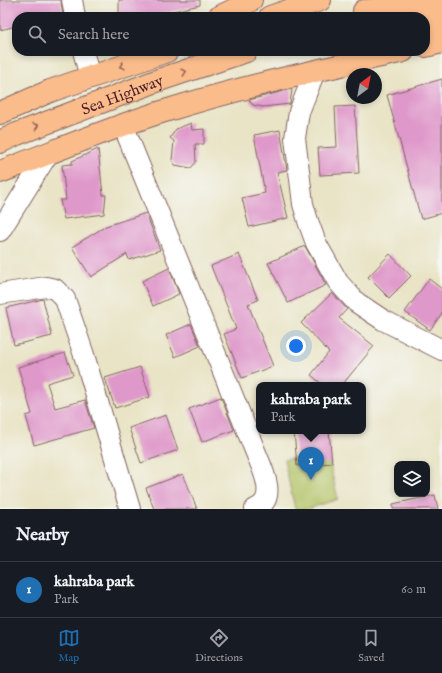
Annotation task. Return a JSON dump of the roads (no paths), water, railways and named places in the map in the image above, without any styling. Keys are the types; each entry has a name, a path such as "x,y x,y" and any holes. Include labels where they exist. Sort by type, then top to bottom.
{"main road":[{"path":"229,12 251,0"},
{"path":"285,12 320,0"},
{"path":"361,12 395,0"},
{"path":"370,12 409,7 438,7 441,24 436,43"},
{"name":"Sea Highway","path":"0,113 50,91 151,56"},
{"name":"Sea Highway","path":"0,142 17,134 159,80 231,56"},
{"path":"0,172 166,110 222,93 381,56"}],"street":[{"path":"72,0 74,12"},
{"path":"84,56 90,77"},
{"path":"315,71 299,112 295,138 303,204 316,243 338,282 356,302 383,320 442,350"},
{"path":"124,125 256,452 266,481 268,490 267,496 259,507 255,509"},
{"path":"0,231 48,154"},
{"path":"0,294 46,287 55,289 65,299 84,355 130,509"}],"place":[{"name":"kahraba park","path":"311,480"}]}
